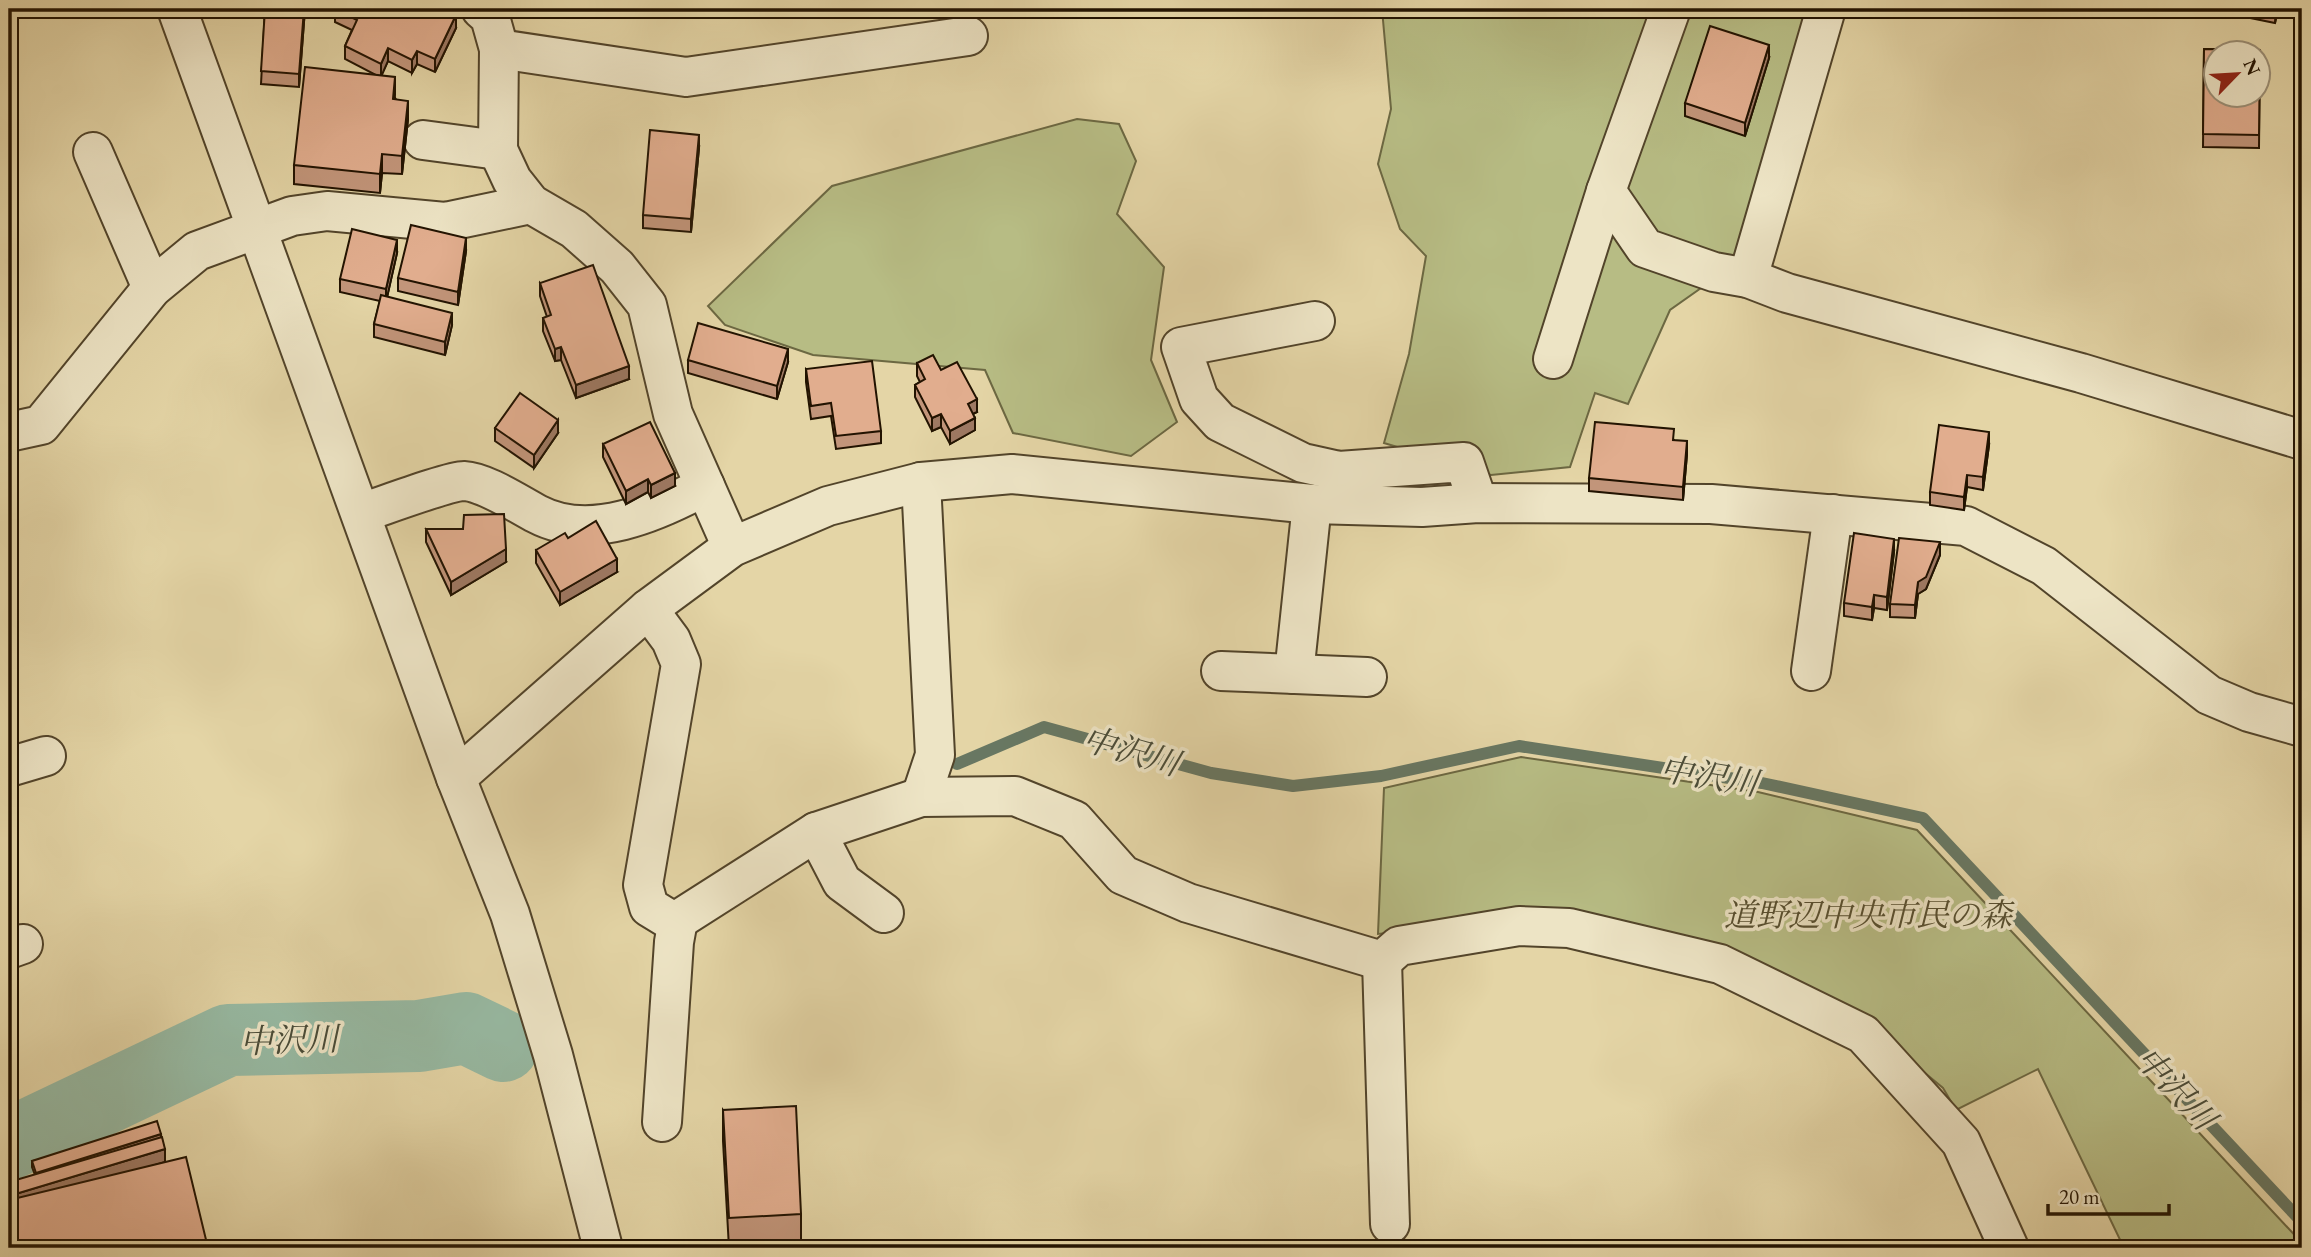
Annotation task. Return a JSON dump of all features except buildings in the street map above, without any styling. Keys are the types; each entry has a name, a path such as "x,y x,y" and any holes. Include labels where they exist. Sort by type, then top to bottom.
{"street":[{"path":"177,9 456,778 510,914 553,1055 603,1248"},
{"path":"1553,359 1606,191 1671,9"},
{"path":"1748,278 1826,9"},
{"path":"732,547 673,414 647,305 617,267 574,229 531,204 512,180 498,150 491,21 686,77 968,36"},
{"path":"423,140 498,150"},
{"path":"93,152 152,288"},
{"path":"1606,191 1645,248 1714,272 1748,278 1787,293 2081,373 2302,440"},
{"path":"9,432 41,425 152,288 197,251 292,216 327,211 446,222 531,204"},
{"path":"1315,321 1181,348 1199,399 1220,422 1303,463 1339,471 1464,462 1478,503"},
{"path":"456,778 648,609 732,547 828,506 921,482 1012,474 1312,504 1422,507 1478,503 1711,504 1966,526 2044,566 2209,695 2249,712 2302,727"},
{"path":"361,513 463,481 509,498 541,516 577,526 621,520 666,507 705,486"},
{"path":"921,482 935,755 921,797"},
{"path":"1294,674 1312,504"},
{"path":"1811,671 1833,514"},
{"path":"648,609 671,640 681,664 643,885 649,907 667,918 678,920 816,832 921,797 1015,796 1074,820 1123,875 1188,903 1382,961"},
{"path":"1221,671 1367,677"},
{"path":"9,767 46,756"},
{"path":"816,832 842,882 884,913"},
{"path":"662,1122 674,942 678,920"},
{"path":"1382,961 1399,946 1519,926 1569,928 1720,964 1863,1034 1961,1142 2009,1248"},
{"path":"1382,961 1390,1224"}],"green space":[{"path":"1382,9 1816,9 1738,262 1670,310 1628,404 1595,393 1570,467 1491,475 1384,443 1409,354 1426,256 1400,229 1378,164 1391,109"},
{"path":"1077,119 1119,124 1136,161 1117,214 1164,267 1151,360 1177,422 1131,456 1013,433 985,370 813,355 725,325 708,306 832,186"},
{"name":"道野辺中央市民の森","path":"1521,757 1758,792 1917,830 2302,1243 2302,1248 2124,1248 2038,1069 1956,1110 1943,1088 1845,1007 1521,918 1378,934 1384,788"}],"waterway":[{"name":"中沢川","path":"957,764 1044,727 1211,773 1293,786 1381,776 1519,746 1762,783 1923,818 2302,1222"},
{"name":"中沢川","path":"9,1144 228,1040 419,1036 466,1028 503,1046"}]}
